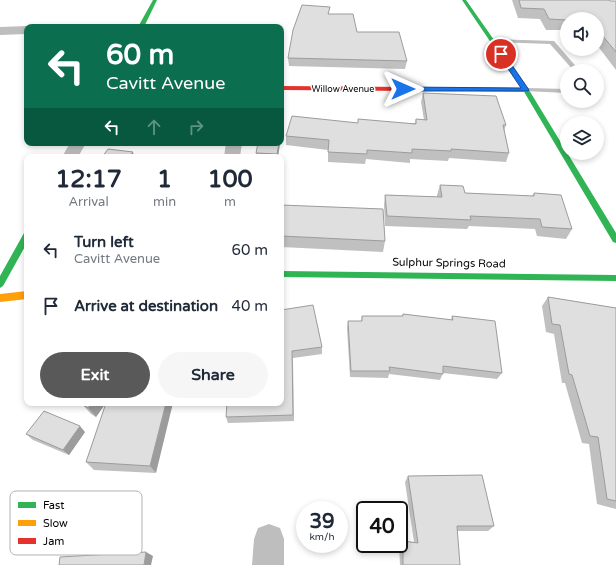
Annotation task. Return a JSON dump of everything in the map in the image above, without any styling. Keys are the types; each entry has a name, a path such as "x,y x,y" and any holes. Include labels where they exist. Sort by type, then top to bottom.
{"street":[{"path":"464,0 526,90 616,240"},
{"path":"142,24 156,1"},
{"path":"0,30 24,30"},
{"name":"Willow Avenue","path":"284,88 526,90"},
{"path":"0,284 24,240"},
{"name":"Sulphur Springs Road","path":"284,274 616,278"},
{"path":"0,298 24,295"}],"lane":[{"path":"492,41 552,42 570,64"},
{"path":"526,90 560,91"}],"building":[{"path":"519,0 616,1 616,52 604,37 604,12 560,12 560,20 549,19 544,9 521,8"},
{"path":"302,5 330,7 328,14 353,14 357,32 399,32 407,61 288,58 293,30"},
{"path":"423,93 496,96 506,125 503,125 509,153 451,149 451,151 412,149 412,153 367,150 367,154 328,152 329,140 286,136 292,116 358,123 358,119 416,124 416,119 427,120"},
{"path":"257,146 278,146 277,154 256,153"},
{"path":"108,149 133,152 131,154 104,154"},
{"path":"440,185 463,186 465,193 534,196 534,193 561,195 572,229 542,227 540,219 470,216 471,220 387,216 385,195 442,197"},
{"path":"284,205 383,209 385,241 284,236"},
{"path":"548,297 616,308 616,501 607,499 598,437 590,436 572,375 569,374 560,325 552,324"},
{"path":"313,305 322,347 292,351 293,415 226,417 227,406 284,406 284,310"},
{"path":"403,314 453,320 452,316 495,321 502,373 443,366 443,374 389,367 390,371 351,371 348,321 362,321 362,316 403,316"},
{"path":"105,406 165,406 150,466 86,462"},
{"path":"44,411 80,426 63,450 26,434"},
{"path":"482,475 494,526 457,526 460,565 403,565 403,553 408,553 408,542 418,543 408,476"},
{"path":"142,552 146,552 144,565 59,565 60,557 142,555"}],"traffic: fast":[{"path":"143,24 155,0"},
{"path":"464,0 526,90 616,240"},
{"path":"0,284 24,240"},
{"path":"284,274 616,278"}],"traffic: slow":[{"path":"411,89 526,90"},
{"path":"0,298 24,295"}],"traffic: jam":[{"path":"284,88 411,89"}],"route":[{"path":"403,89 526,90 501,54"}]}
